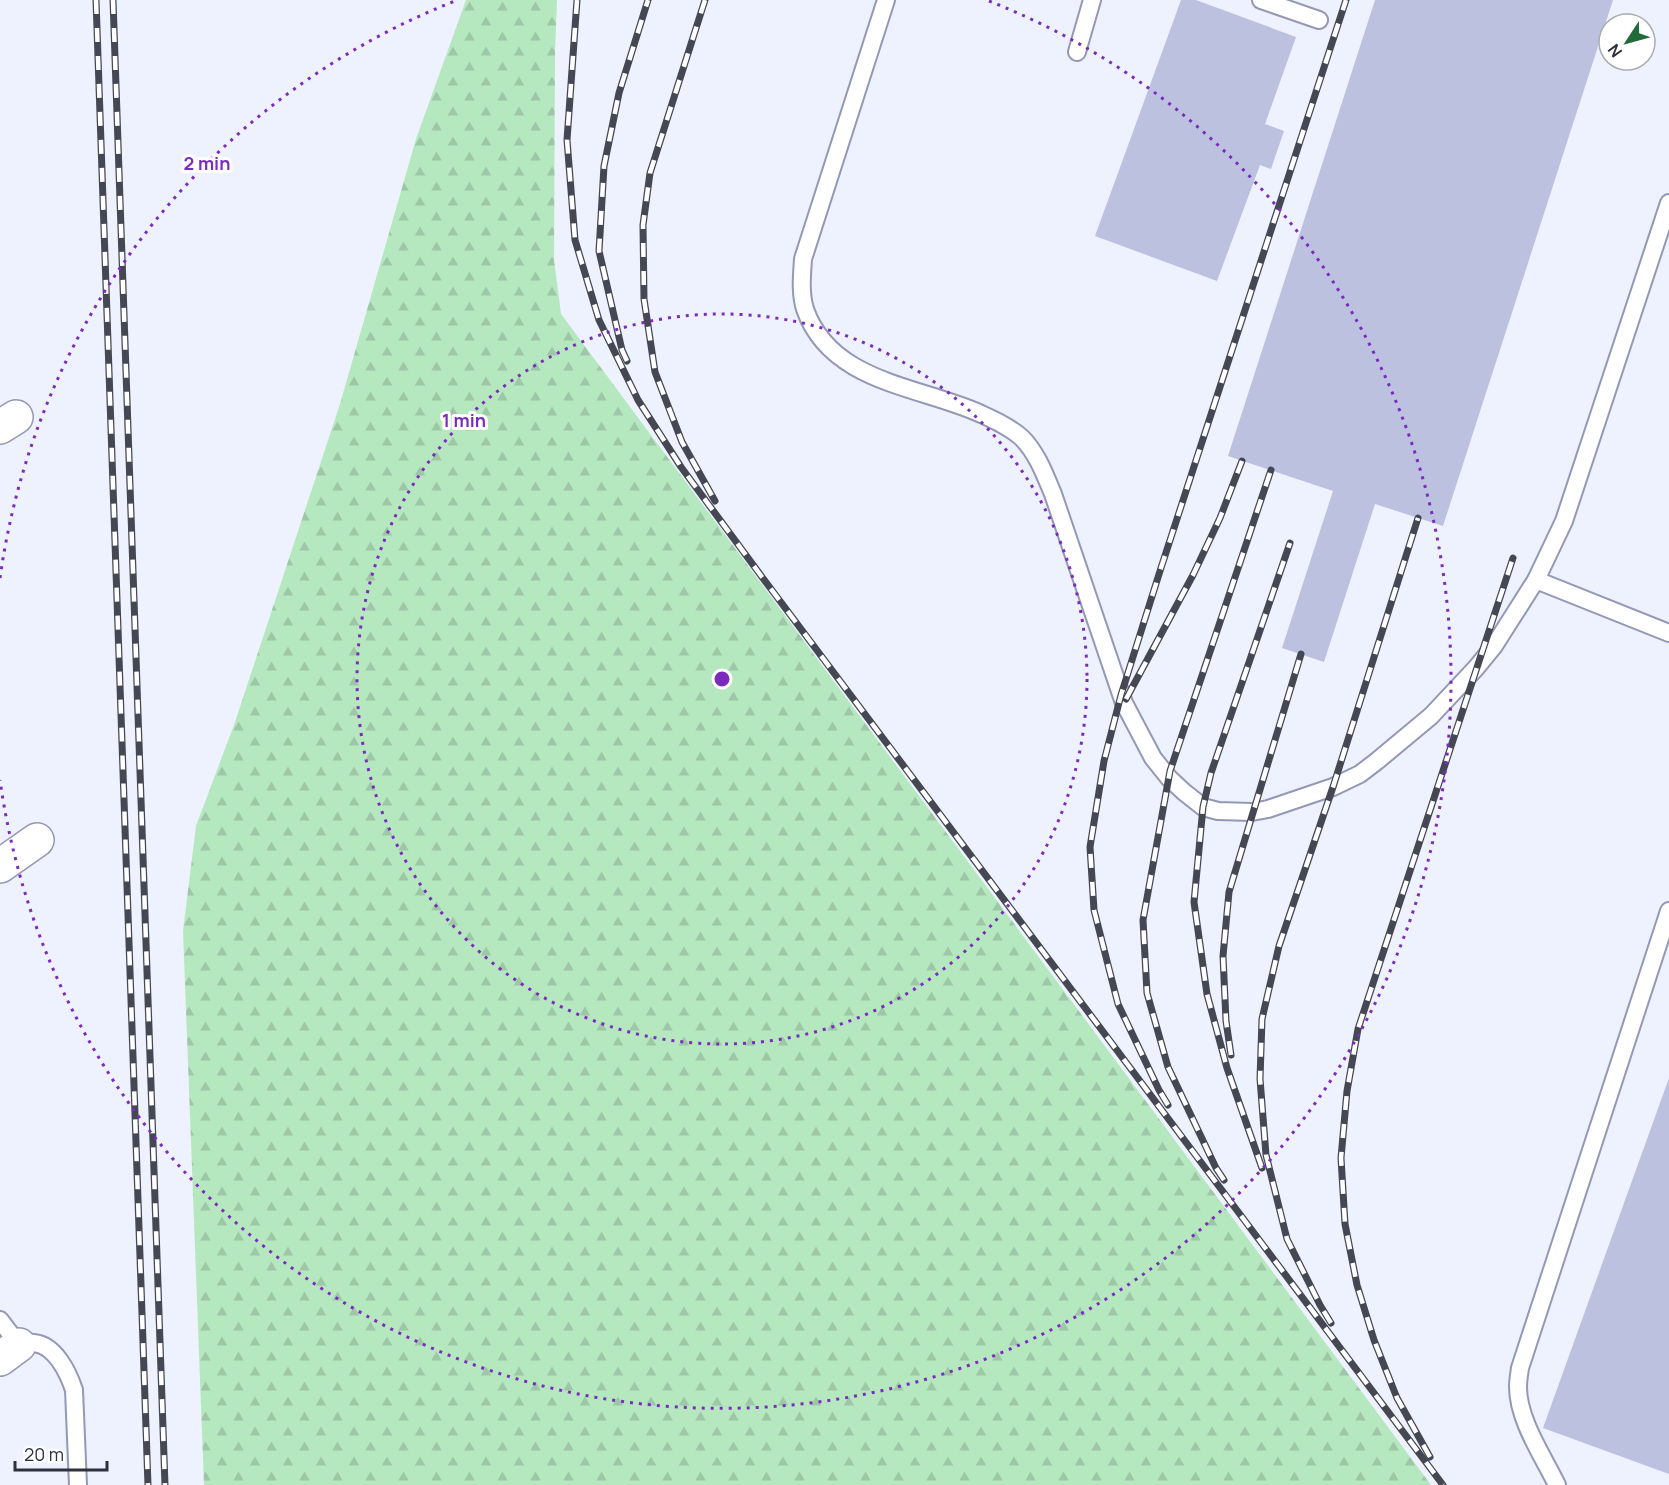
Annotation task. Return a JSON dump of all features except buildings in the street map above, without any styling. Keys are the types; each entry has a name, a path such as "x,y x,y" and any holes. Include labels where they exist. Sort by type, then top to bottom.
{"street":[{"path":"0,866 37,840"}],"lane":[{"path":"886,0 803,259 801,283 805,308 817,332 836,354 858,369 885,381 961,405 999,422 1022,439 1040,463 1053,494 1124,703 1154,758 1169,778 1203,807 1218,811 1252,812 1268,809 1333,787 1360,774 1431,716 1494,646 1536,580 1563,522 1669,203"},
{"path":"1077,52 1092,0"},
{"path":"1261,0 1319,20"},
{"path":"1536,580 1669,633"},
{"path":"1557,1485 1526,1423 1520,1404 1518,1386 1520,1368 1669,910"},
{"path":"6,1342 40,1344 58,1358 70,1378 74,1390 78,1485"}],"green space":[{"path":"466,0 557,0 554,260 561,314 1431,1485 204,1485 183,931 196,826 234,725 340,404 416,139"}],"railway":[{"path":"96,0 148,1485"},
{"path":"113,0 165,1485"},
{"path":"577,0 567,140 575,240 599,320 638,400 681,467 762,577 1443,1485"},
{"path":"627,361 622,350 599,251 604,166 619,93 648,0"},
{"path":"705,0 650,173 643,225 644,299 655,372 682,442 715,501"},
{"path":"1168,1105 1118,1004 1094,910 1090,847 1104,761 1121,695 1346,0"},
{"path":"1126,699 1193,575 1220,518 1242,461"},
{"path":"1224,1180 1216,1168 1168,1067 1147,993 1143,920 1170,771 1271,470"},
{"path":"1331,1323 1287,1239 1266,1155 1260,1079 1262,1019 1279,946 1333,787 1418,518"},
{"path":"1262,1168 1227,1068 1207,994 1194,902 1203,807 1211,773 1290,543"},
{"path":"1430,1457 1397,1398 1374,1340 1357,1285 1345,1224 1341,1158 1347,1091 1358,1029 1513,558"},
{"path":"1231,1055 1226,1021 1223,956 1229,892 1301,654"}]}
